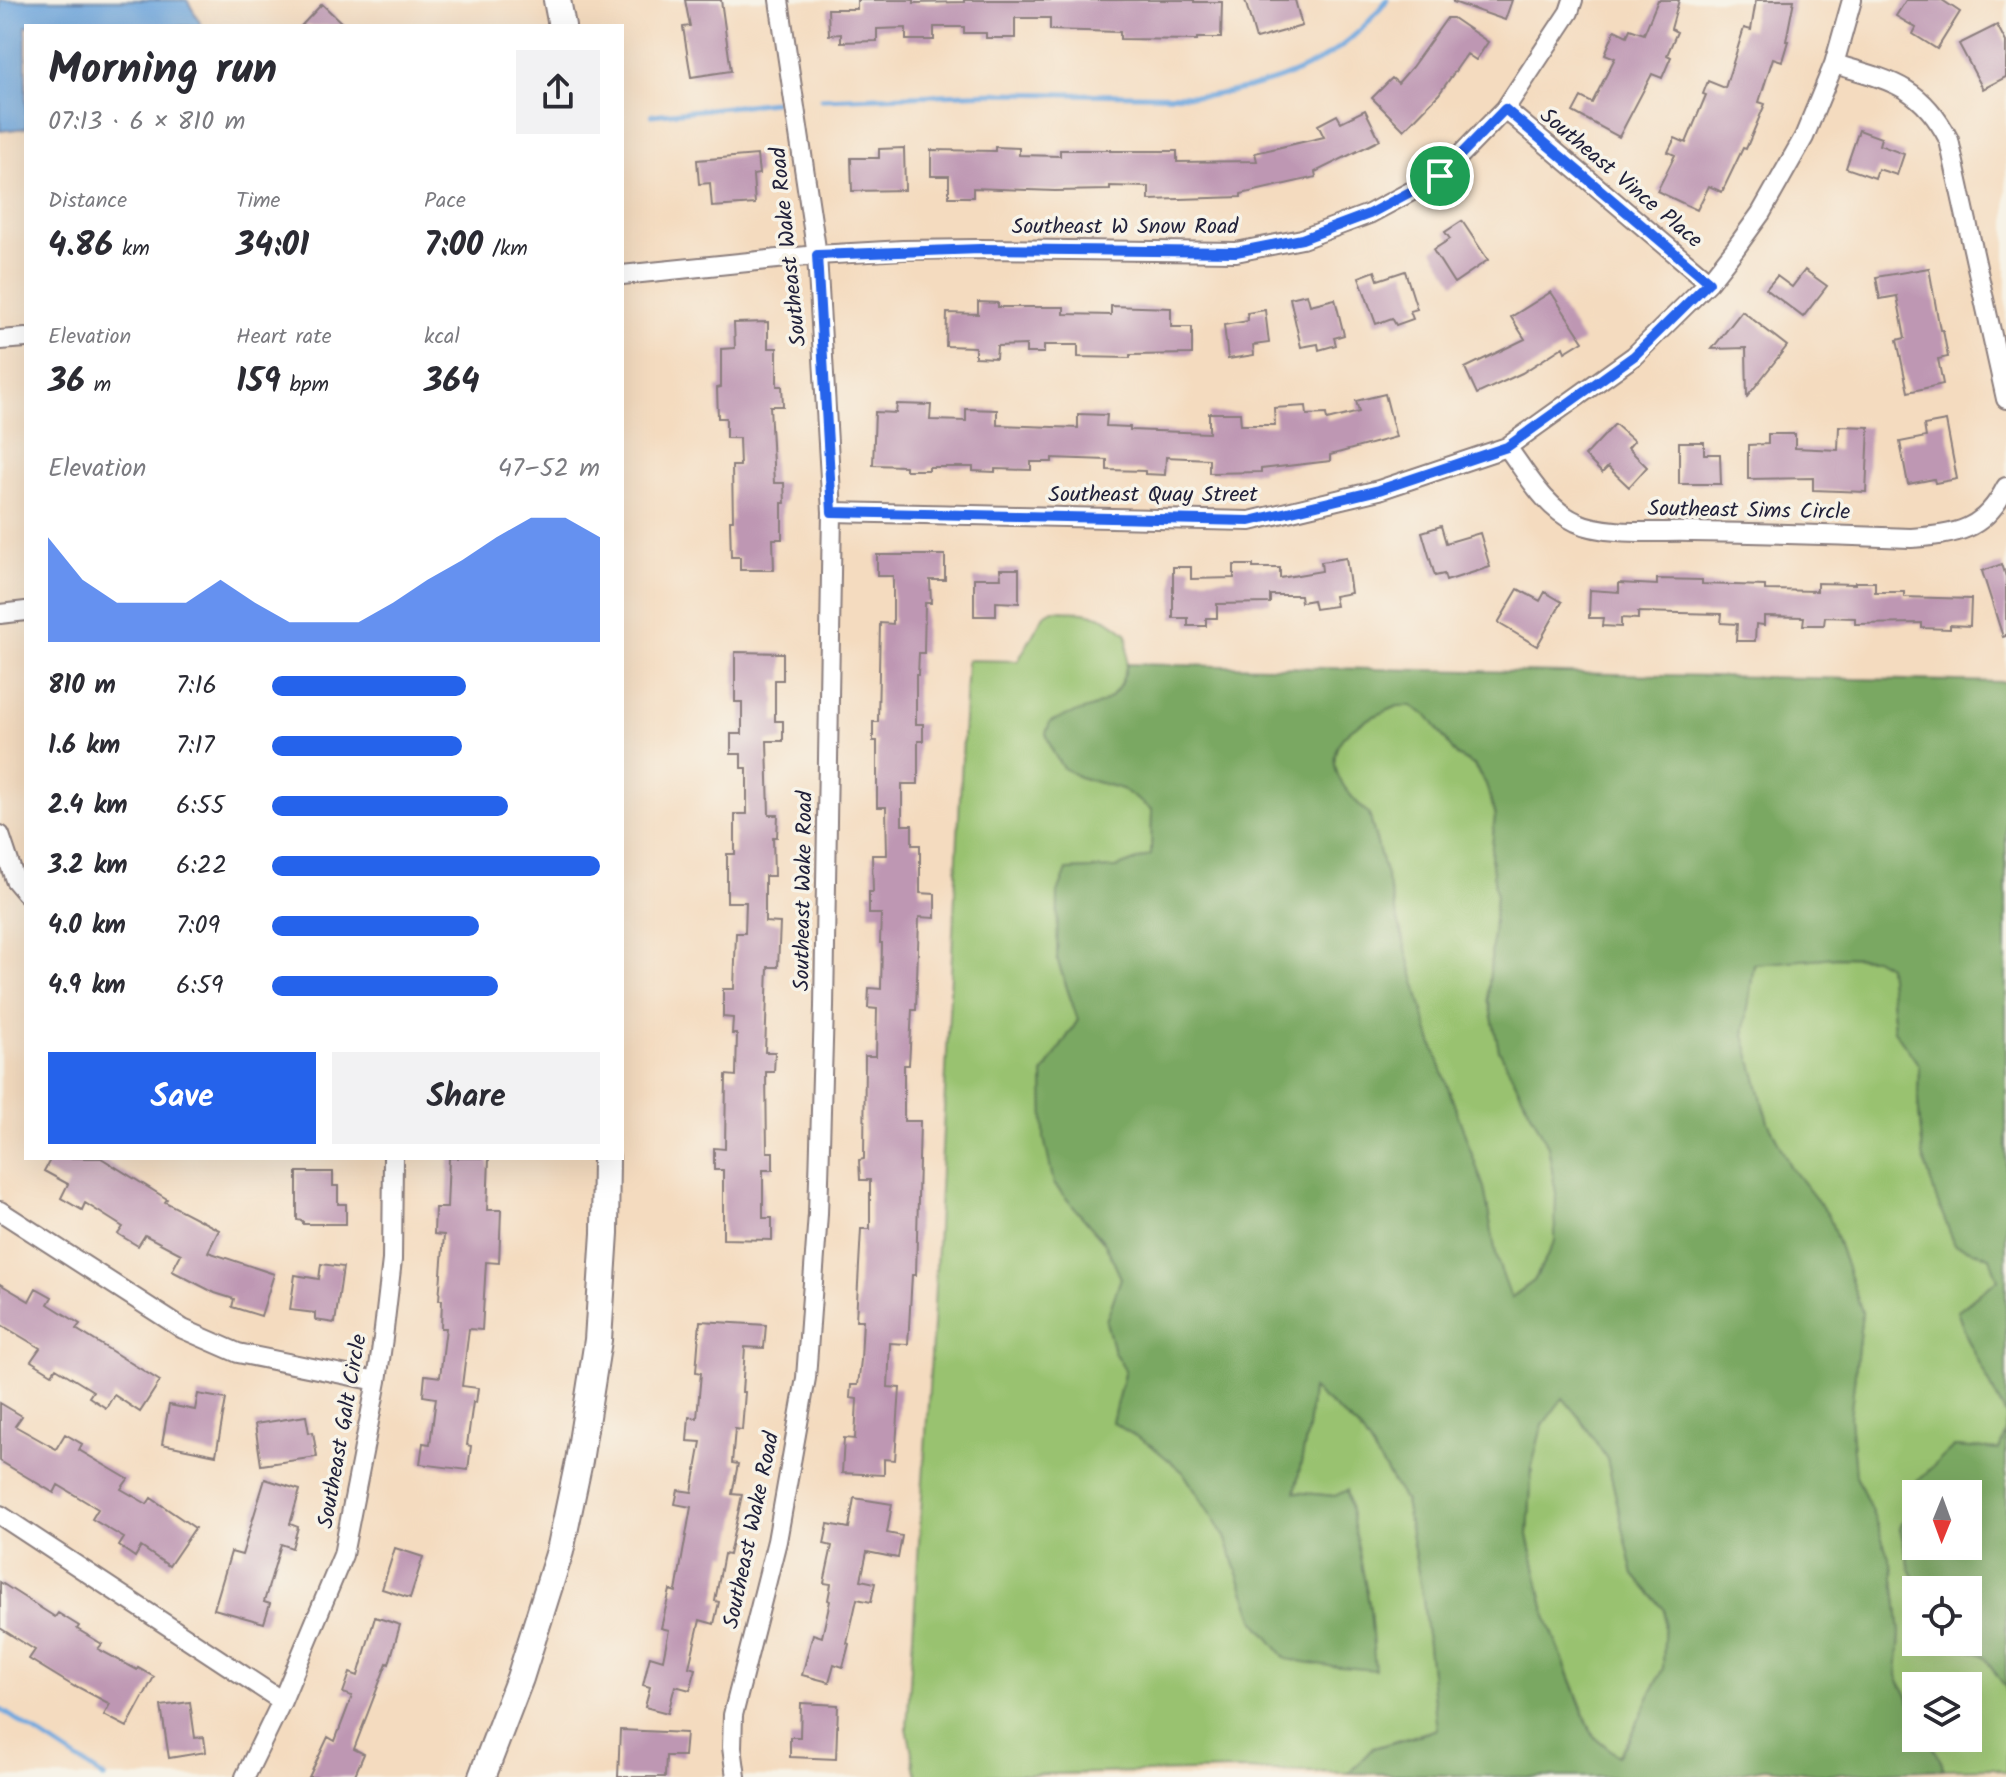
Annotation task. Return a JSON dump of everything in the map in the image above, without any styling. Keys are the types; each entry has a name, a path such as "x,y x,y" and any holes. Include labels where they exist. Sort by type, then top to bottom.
{"street":[{"path":"557,0 562,24"},
{"name":"Southeast Wake Road","path":"736,1777 732,1747 733,1715 777,1541 806,1378 818,1214 824,1007 832,512 817,255 779,0"},
{"name":"Southeast W Snow Road","path":"624,275 817,255 980,249 1236,252 1302,239 1369,214 1440,176 1505,109 1569,12 1573,0"},
{"name":"Southeast Quay Street","path":"832,512 1250,521 1379,490 1507,447 1634,356 1709,282 1761,213 1804,137 1834,64 1852,0"},
{"path":"1834,64 1877,76 1910,90 1939,119 1949,140 2006,399"},
{"name":"Southeast Vince Place","path":"1505,109 1709,282"},
{"path":"0,340 24,338"},
{"name":"Southeast Sims Circle","path":"1507,447 1558,512 1591,528 1911,538 1943,535 1965,529 1986,518 2006,487"},
{"path":"0,614 24,611"},
{"path":"0,835 15,880 24,891"},
{"name":"Southeast Galt Circle","path":"245,1777 282,1701 343,1555 377,1381 392,1260 393,1160"},
{"path":"482,1777 520,1678 556,1565 579,1461 598,1340 606,1160"},
{"path":"0,1211 183,1329 238,1353 377,1381"},
{"path":"0,1515 282,1701"}],"green space":[{"path":"1053,610 1084,612 1101,617 1127,634 1127,646 1126,668 1113,695 1093,708 1051,722 1046,734 1053,752 1079,777 1122,789 1152,810 1151,855 1116,868 1067,870 1057,959 1078,1020 1043,1074 1054,1184 1105,1243 1121,1278 1106,1321 1114,1352 1125,1370 1112,1422 1152,1446 1183,1472 1225,1537 1255,1621 1374,1670 1370,1609 1347,1491 1336,1496 1295,1492 1308,1429 1312,1389 1360,1430 1405,1501 1423,1599 1437,1729 1373,1748 1349,1773 1237,1770 917,1777 907,1728 933,1325 967,660 1018,661 1044,615"},
{"path":"1127,664 2006,682 2006,1416 1957,1311 1998,1280 1990,1257 1955,1245 1936,1198 1923,1155 1918,1100 1919,1065 1894,1030 1888,966 1874,958 1837,957 1754,964 1744,1035 1768,1122 1790,1166 1829,1216 1862,1312 1850,1418 1855,1473 1893,1569 1900,1633 1897,1676 1902,1686 1902,1752 1935,1752 1944,1769 1825,1775 1765,1768 1716,1777 1349,1773 1373,1748 1437,1729 1423,1599 1405,1501 1360,1430 1312,1389 1308,1429 1295,1492 1335,1496 1347,1490 1370,1609 1375,1670 1286,1659 1255,1621 1225,1537 1183,1472 1152,1446 1112,1422 1125,1370 1114,1352 1106,1321 1121,1278 1105,1243 1054,1184 1044,1138 1043,1074 1078,1020 1057,959 1058,893 1067,870 1116,868 1151,855 1152,810 1122,789 1079,777 1062,767 1046,733 1050,722 1098,705 1116,691","holes":["1398,706 1411,706 1428,716 1457,756 1474,765 1486,784 1495,816 1491,857 1496,894 1488,998 1499,1050 1548,1146 1556,1193 1555,1241 1534,1281 1511,1298 1497,1260 1484,1188 1430,1037 1369,814 1350,795 1337,773 1335,762 1341,740 1352,729","1563,1398 1607,1459 1634,1575 1665,1610 1663,1668 1630,1739 1618,1756 1592,1735 1546,1616 1528,1535 1532,1466 1542,1426"]},
{"path":"1398,706 1411,706 1428,716 1457,756 1473,765 1486,784 1495,816 1491,857 1496,894 1488,998 1499,1050 1548,1146 1556,1193 1555,1241 1534,1281 1510,1298 1497,1260 1484,1188 1430,1037 1369,814 1342,784 1334,762 1341,740 1352,729"},
{"path":"1837,957 1874,958 1888,966 1894,1030 1919,1065 1918,1100 1923,1155 1936,1198 1955,1245 1990,1257 1998,1280 1957,1311 2006,1416 2006,1431 2000,1450 1954,1447 1919,1480 1902,1480 1902,1560 1908,1560 1914,1576 1902,1576 1902,1656 1983,1655 2006,1688 2006,1772 1993,1768 1944,1769 1935,1752 1982,1752 1982,1672 1902,1672 1902,1686 1897,1676 1900,1633 1893,1569 1855,1473 1850,1418 1862,1312 1829,1216 1790,1166 1768,1122 1744,1035 1754,964"},
{"path":"1563,1397 1607,1459 1634,1575 1665,1610 1663,1668 1630,1739 1618,1756 1593,1735 1546,1616 1528,1535 1532,1466 1542,1426"},
{"path":"2006,1431 2006,1688 1982,1655 1982,1576 1914,1576 1908,1560 1982,1560 1982,1480 1918,1480 1954,1447 1999,1450"}],"water":[{"path":"0,0 187,0 201,24 24,24 24,128 0,131"}],"building":[{"path":"685,0 721,0 731,71 691,77 683,27 690,26"},
{"path":"857,0 914,0 914,3 964,0 1222,2 1221,38 1120,39 1120,32 1050,30 1050,18 1015,18 1015,38 986,38 986,33 964,33 964,27 934,27 934,40 906,40 906,28 877,29 877,41 841,42 841,34 829,35 828,9 857,9"},
{"path":"1245,0 1295,0 1302,26 1256,39"},
{"path":"1453,0 1512,0 1505,20"},
{"path":"1658,0 1679,0 1671,29 1677,32 1667,55 1671,57 1662,78 1652,74 1619,137 1573,112 1581,97 1592,103 1615,58 1605,54 1615,30 1627,36 1630,29 1644,34"},
{"path":"1756,0 1794,0 1788,41 1782,61 1773,58 1759,102 1765,104 1746,149 1743,148 1722,192 1709,186 1697,210 1657,191 1675,155 1668,152 1675,138 1686,143 1706,95 1703,94 1708,81 1725,88 1744,28 1751,30"},
{"path":"1906,0 1942,0 1960,12 1937,49 1913,34 1916,28 1896,16"},
{"path":"322,4 343,24 303,24"},
{"path":"1447,18 1453,18 1488,42 1476,60 1467,54 1439,94 1404,130 1372,98 1392,78 1398,83"},
{"path":"1997,25 2006,42 2006,77 1983,89 1959,44"},
{"path":"1365,110 1380,140 1315,172 1316,177 1241,194 1241,197 1149,200 1149,187 1110,186 1110,190 1055,191 973,188 973,197 949,197 949,176 931,176 931,150 995,151 995,147 1019,148 1019,155 1060,156 1060,150 1177,151 1177,162 1257,161 1255,153 1324,137 1318,125 1337,115 1341,122"},
{"path":"1859,130 1881,138 1879,145 1904,154 1897,175 1878,169 1875,178 1846,168"},
{"path":"904,148 905,190 852,191 851,158 879,158 879,149"},
{"path":"757,155 759,174 753,175 755,204 712,207 710,183 699,184 697,160"},
{"path":"1462,221 1488,260 1454,283 1433,250 1450,239 1445,232"},
{"path":"1929,268 1948,357 1938,359 1943,384 1908,392 1897,340 1905,338 1897,296 1880,299 1876,277"},
{"path":"1805,270 1827,286 1803,317 1766,289 1777,276 1792,287"},
{"path":"1375,271 1378,280 1405,271 1417,309 1410,311 1413,319 1396,325 1392,318 1376,324 1359,277"},
{"path":"1551,292 1583,341 1565,352 1563,347 1522,373 1477,394 1465,368 1525,339 1511,317"},
{"path":"1307,294 1310,305 1335,299 1344,335 1334,338 1336,345 1319,350 1318,344 1301,347 1290,298"},
{"path":"978,302 998,303 998,307 1064,307 1064,314 1111,315 1111,306 1171,308 1171,327 1192,327 1192,354 1078,357 1078,345 1044,345 1044,353 1026,353 1026,345 997,346 996,358 975,357 975,347 946,346 947,313 978,314"},
{"path":"1265,310 1269,343 1253,345 1254,355 1228,359 1224,325 1248,321 1247,313"},
{"path":"1742,311 1787,346 1747,397 1746,348 1712,349"},
{"path":"768,322 768,348 777,348 777,386 782,386 783,406 770,406 774,483 784,483 782,539 773,539 774,570 740,570 740,557 731,557 730,520 733,520 732,466 740,466 739,438 726,438 726,418 718,418 721,349 735,348 734,323"},
{"path":"1385,394 1396,437 1330,455 1330,461 1261,469 1261,472 1209,473 1209,459 1166,457 1165,475 1107,470 1107,460 1052,458 1052,462 1031,462 1031,470 995,469 995,472 973,471 973,467 905,470 905,466 873,465 875,412 896,413 897,404 931,405 930,420 966,421 966,409 997,410 997,425 1078,428 1078,414 1107,415 1106,426 1209,433 1209,413 1240,413 1241,425 1275,425 1274,408 1306,406 1307,415 1326,414 1327,420 1359,412 1356,401"},
{"path":"1946,421 1957,479 1908,484 1900,442 1926,437 1924,425"},
{"path":"1615,424 1634,441 1628,448 1647,467 1629,487 1608,467 1602,473 1585,456"},
{"path":"1839,426 1869,427 1866,492 1813,490 1813,478 1748,479 1748,445 1768,444 1768,434 1795,434 1795,448 1838,450"},
{"path":"1679,442 1704,442 1704,454 1720,454 1721,484 1679,484"},
{"path":"1441,526 1446,543 1480,533 1490,567 1446,581 1444,574 1435,576 1422,532"},
{"path":"877,555 945,555 945,580 930,580 931,603 925,603 924,653 919,653 916,675 916,724 923,724 923,741 918,741 918,784 902,784 902,825 912,825 912,845 920,845 920,893 935,894 935,918 919,917 916,1010 912,1010 909,1065 904,1065 904,1121 920,1121 916,1275 912,1275 908,1344 890,1343 888,1387 900,1388 895,1460 884,1459 884,1475 842,1473 844,1438 855,1439 857,1399 850,1398 851,1385 858,1385 861,1360 863,1320 856,1320 861,1229 870,1229 870,1180 860,1180 859,1160 864,1159 865,1056 876,1056 877,1009 868,1008 869,988 881,989 882,943 881,914 869,914 869,892 873,892 872,855 887,855 886,807 877,807 877,741 873,741 873,722 878,722 880,623 893,624 893,576 877,576"},
{"path":"1346,558 1351,593 1334,596 1336,606 1315,609 1313,600 1301,602 1300,595 1270,595 1270,603 1217,604 1217,618 1206,618 1206,626 1188,626 1188,618 1173,618 1173,567 1191,567 1191,579 1234,578 1234,565 1253,565 1253,568 1280,568 1280,578 1322,571 1321,562"},
{"path":"2002,564 2006,577 2006,636 2003,637 1982,571"},
{"path":"1000,569 1019,569 1019,603 996,602 996,616 974,616 974,578 1001,578"},
{"path":"1657,579 1765,586 1765,590 1817,591 1817,583 1875,582 1875,592 1904,592 1904,597 1971,599 1970,626 1950,625 1950,629 1922,628 1922,623 1855,624 1855,618 1825,617 1824,625 1803,625 1804,617 1764,616 1764,625 1756,624 1755,641 1736,641 1737,624 1721,623 1722,614 1638,612 1638,619 1621,618 1621,627 1602,626 1603,618 1589,618 1590,590 1619,592 1619,583 1657,585"},
{"path":"1518,589 1540,601 1545,592 1562,602 1537,646 1498,623"},
{"path":"735,652 783,653 783,680 775,680 775,721 783,721 783,741 767,741 769,815 778,815 777,837 773,837 774,876 765,876 765,922 780,923 778,967 768,967 765,1052 775,1052 774,1072 766,1072 767,1152 773,1152 773,1170 763,1170 763,1218 772,1218 772,1240 723,1239 723,1170 714,1170 714,1148 725,1149 726,1075 736,1076 737,1034 732,1034 733,1018 723,1017 723,989 734,989 736,933 745,933 746,902 727,902 727,854 735,854 735,814 747,814 747,768 741,768 741,754 731,754 731,734 742,734 742,702 735,702"},
{"path":"50,1160 104,1160 167,1199 165,1202 219,1230 208,1252 274,1274 261,1316 232,1307 234,1299 172,1271 181,1254 145,1235 138,1246 118,1234 123,1227 85,1203 82,1210 61,1198 68,1184 44,1171"},
{"path":"449,1160 489,1160 487,1210 501,1210 499,1263 486,1262 482,1330 469,1329 462,1386 478,1388 467,1445 471,1446 468,1470 420,1464 423,1443 430,1444 436,1398 423,1396 425,1375 440,1377 446,1328 441,1328 442,1300 439,1300 444,1235 434,1234 435,1208 447,1208"},
{"path":"297,1172 333,1172 333,1186 338,1186 338,1204 346,1204 346,1224 303,1224 303,1221 297,1220"},
{"path":"321,1264 343,1267 335,1323 315,1320 315,1313 290,1310 295,1275 319,1279"},
{"path":"0,1284 29,1301 36,1288 52,1297 48,1304 80,1324 76,1329 160,1381 140,1412 114,1395 106,1408 89,1397 93,1391 56,1368 52,1374 31,1361 40,1348 0,1324"},
{"path":"700,1321 766,1325 764,1348 745,1347 742,1430 735,1429 732,1463 738,1464 732,1494 742,1495 729,1555 724,1554 714,1624 700,1620 689,1667 696,1669 690,1690 675,1686 668,1713 645,1707 650,1687 643,1685 650,1656 663,1660 669,1630 661,1628 670,1590 676,1592 691,1507 675,1504 678,1490 692,1492 701,1442 687,1441 689,1417 697,1418 701,1373 696,1372"},
{"path":"198,1394 226,1399 216,1455 162,1444 169,1405 195,1410"},
{"path":"0,1403 22,1416 15,1426 56,1449 65,1434 82,1444 79,1450 128,1479 121,1489 147,1504 151,1498 195,1528 169,1566 141,1547 135,1557 119,1546 124,1538 92,1519 98,1509 58,1485 54,1493 0,1461"},
{"path":"306,1416 309,1433 313,1432 317,1457 261,1465 255,1424"},
{"path":"265,1479 300,1490 290,1524 298,1527 292,1548 281,1544 264,1602 270,1604 264,1623 214,1609 231,1552 242,1555"},
{"path":"854,1498 892,1504 887,1533 902,1536 898,1558 867,1552 861,1580 875,1583 871,1602 857,1599 843,1667 834,1664 829,1682 802,1675 813,1634 822,1637 830,1601 831,1584 824,1583 832,1546 824,1544 828,1524 849,1528"},
{"path":"395,1548 423,1557 410,1598 382,1589"},
{"path":"0,1582 55,1617 58,1613 79,1626 77,1629 102,1644 98,1649 154,1677 127,1727 104,1715 110,1704 29,1659 35,1650 0,1628"},
{"path":"375,1617 400,1625 389,1664 354,1749 364,1754 354,1777 309,1777 328,1737 335,1741 352,1696 343,1693 350,1673 358,1676"},
{"path":"190,1702 195,1738 204,1737 206,1752 169,1758 161,1706"},
{"path":"801,1703 838,1705 836,1759 790,1757 790,1737 800,1737"},
{"path":"620,1730 686,1733 684,1756 666,1756 665,1777 618,1777"}],"waterway":[{"path":"821,99 996,93 1208,96 1261,85 1308,67 1350,39 1387,0"},
{"path":"652,115 774,102"},
{"path":"0,1709 104,1777"}],"route":[{"path":"1505,109 1709,282 1634,356 1507,447 1379,490 1250,521 832,512 817,255 980,249 1236,252 1302,239 1369,214 1440,176 1505,109"}]}
